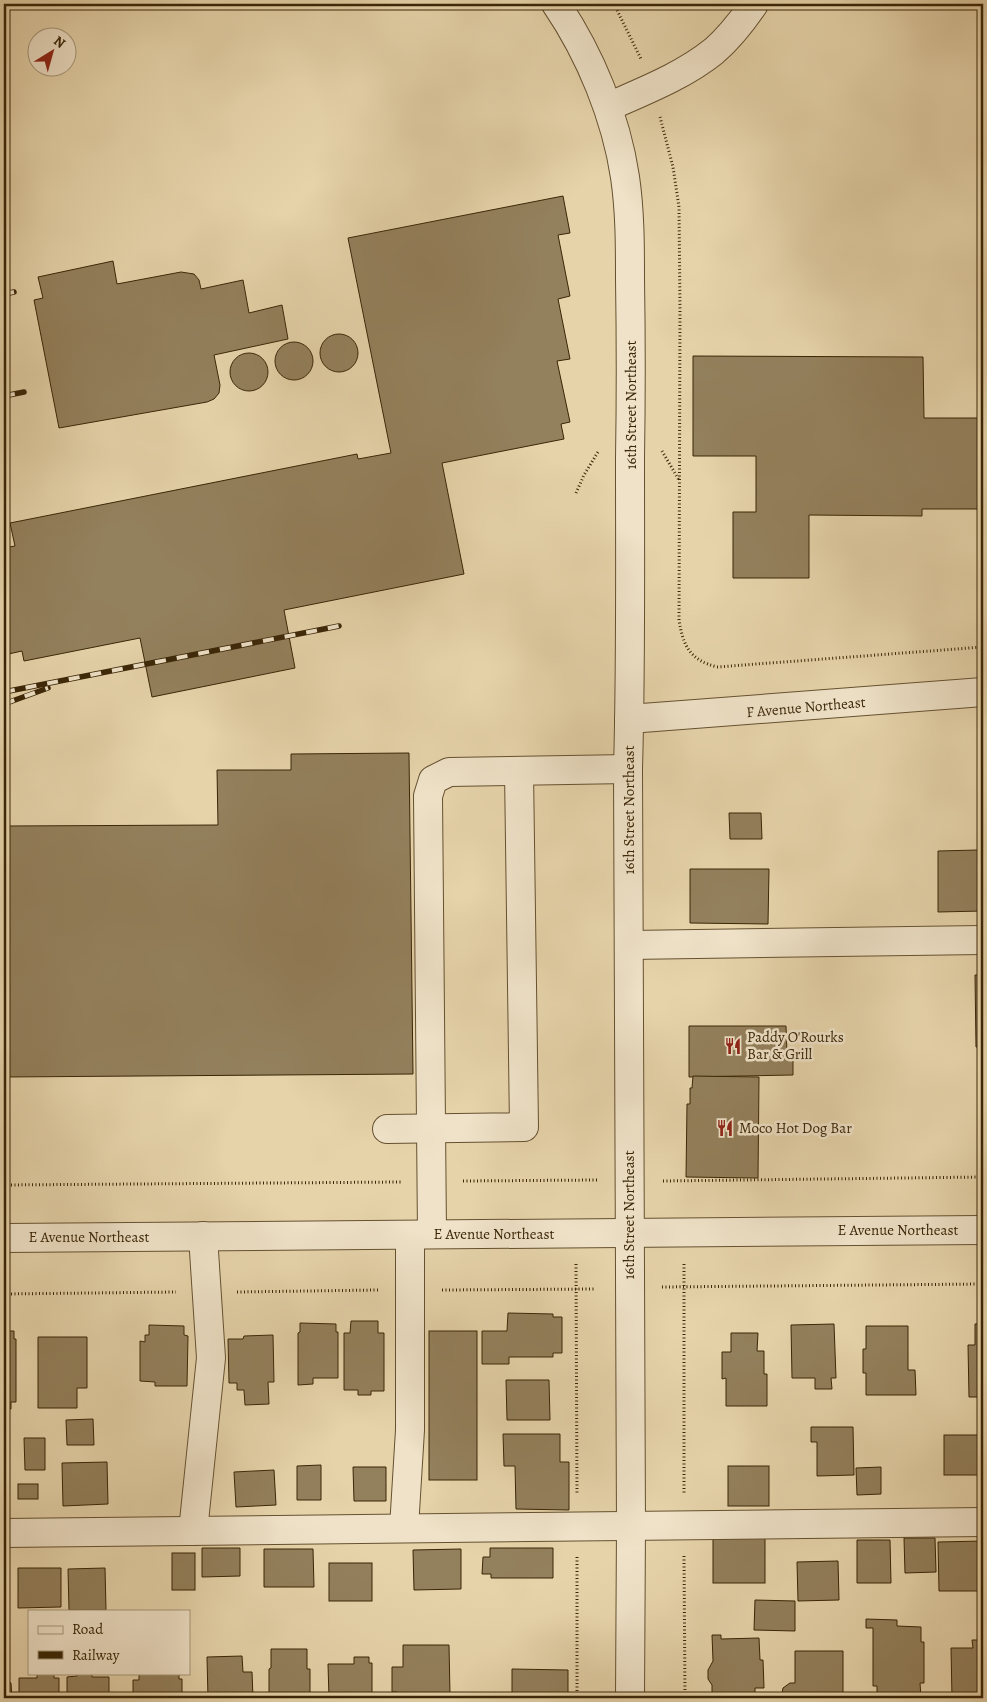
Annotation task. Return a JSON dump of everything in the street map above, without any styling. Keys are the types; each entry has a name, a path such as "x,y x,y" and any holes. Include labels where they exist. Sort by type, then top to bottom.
{"street":[{"name":"16th Street Northeast","path":"556,4 584,52 608,106 625,176 629,210 631,307 630,720 628,769 630,1698"},
{"path":"608,106 651,88 682,72 714,50 754,4"},
{"name":"F Avenue Northeast","path":"630,720 983,692"},
{"path":"404,1528 410,1430 409,1290 431,1181 428,796 433,780 449,772 628,769"},
{"path":"387,1128 524,1127 519,771"},
{"path":"629,945 983,940"},
{"name":"E Avenue Northeast","path":"4,1238 983,1230"},
{"path":"193,1531 211,1358 203,1236"},
{"path":"4,1533 983,1522"}],"path":[{"path":"614,4 643,63"},
{"path":"659,111 673,167 679,206 679,620 681,633 687,649 696,659 717,667 983,646"},
{"path":"663,1181 983,1177"},
{"path":"4,1185 597,1180"},
{"path":"684,1263 685,1698"},
{"path":"576,1264 577,1698"},
{"path":"662,1287 983,1284"},
{"path":"4,1294 595,1289"}],"building":[{"path":"563,196 570,233 558,235 570,296 558,299 570,359 557,361 570,422 561,424 564,439 442,463 464,574 284,610 295,668 152,697 140,638 24,661 22,651 4,655 4,548 15,546 10,523 357,454 358,459 391,453 348,238"},
{"path":"113,261 117,284 181,272 194,274 199,280 201,289 243,280 249,313 282,305 288,339 214,355 220,385 219,393 214,399 207,402 59,428 34,300 43,298 38,277"},
{"path":"339,334 353,339 358,353 353,367 339,372 325,367 320,353 325,339"},
{"path":"294,342 308,347 313,361 308,375 294,380 280,375 275,361 280,347"},
{"path":"249,353 263,358 268,372 263,386 249,391 235,386 230,372 235,358"},
{"path":"693,356 923,357 924,418 983,418 983,509 922,509 922,516 809,515 809,578 733,578 733,512 756,512 756,456 693,456"},
{"path":"409,753 413,1074 4,1077 4,826 218,825 217,770 291,770 291,754"},
{"path":"729,813 761,813 762,839 730,839"},
{"path":"978,850 978,853 983,853 983,911 938,912 938,851"},
{"path":"690,869 769,869 768,924 690,923"},
{"path":"975,975 983,975 983,1047 976,1047"},
{"path":"689,1026 786,1026 787,1054 793,1054 793,1075 689,1077"},
{"path":"693,1076 759,1077 758,1178 686,1177 687,1104 690,1104 690,1088 692,1088"},
{"path":"508,1313 553,1314 553,1317 562,1317 562,1353 553,1353 553,1357 509,1357 509,1364 482,1364 482,1331 507,1331"},
{"path":"351,1321 378,1321 378,1333 384,1333 384,1391 371,1391 371,1395 358,1395 358,1390 344,1390 344,1333 350,1333"},
{"path":"300,1323 336,1324 336,1332 338,1332 338,1378 313,1378 313,1384 298,1385 298,1333 300,1332"},
{"path":"983,1323 983,1397 969,1397 968,1345 975,1345 975,1324"},
{"path":"834,1324 836,1378 831,1378 832,1389 815,1389 815,1378 792,1378 791,1325"},
{"path":"149,1325 184,1326 184,1335 188,1336 187,1386 155,1386 155,1382 140,1381 140,1341 145,1342 145,1335 149,1335"},
{"path":"866,1326 908,1326 908,1370 915,1370 916,1395 866,1395 866,1373 863,1373 863,1349 866,1349"},
{"path":"4,1331 14,1331 14,1339 16,1339 16,1402 11,1402 11,1409 4,1409"},
{"path":"429,1331 477,1331 477,1480 429,1480"},
{"path":"731,1333 758,1333 757,1351 764,1351 764,1374 767,1374 767,1406 726,1406 726,1378 722,1379 722,1352 731,1352"},
{"path":"273,1335 274,1382 268,1382 269,1404 245,1405 244,1390 237,1390 237,1383 229,1383 228,1339 243,1339 244,1336"},
{"path":"38,1337 87,1337 87,1388 77,1388 77,1408 38,1408"},
{"path":"506,1380 549,1380 550,1420 507,1420"},
{"path":"93,1419 94,1445 67,1445 66,1420"},
{"path":"811,1427 853,1427 854,1475 817,1476 817,1442 811,1442"},
{"path":"503,1434 560,1434 560,1462 569,1462 569,1510 516,1509 515,1466 504,1466"},
{"path":"944,1435 983,1435 983,1475 944,1475"},
{"path":"24,1438 45,1438 45,1470 25,1470"},
{"path":"107,1462 108,1504 63,1506 62,1463"},
{"path":"321,1465 321,1500 297,1500 297,1466"},
{"path":"728,1466 769,1466 769,1506 728,1506"},
{"path":"353,1467 386,1467 386,1501 354,1501"},
{"path":"881,1467 881,1494 857,1495 856,1468"},
{"path":"274,1470 276,1505 236,1507 234,1472"},
{"path":"18,1484 38,1484 38,1499 18,1499"},
{"path":"713,1538 765,1538 765,1583 713,1583"},
{"path":"904,1538 935,1538 936,1572 905,1573"},
{"path":"857,1540 890,1540 891,1583 857,1583"},
{"path":"983,1541 983,1591 939,1591 938,1542"},
{"path":"202,1548 240,1548 240,1576 202,1577"},
{"path":"490,1548 553,1548 553,1578 491,1578 491,1574 482,1574 483,1557 490,1557"},
{"path":"264,1549 313,1549 314,1587 264,1587"},
{"path":"461,1549 461,1589 414,1590 413,1550"},
{"path":"172,1553 195,1553 195,1590 172,1590"},
{"path":"838,1561 839,1600 798,1601 797,1562"},
{"path":"329,1563 372,1563 372,1601 329,1601"},
{"path":"18,1568 61,1568 61,1607 18,1608"},
{"path":"105,1568 106,1610 69,1610 68,1569"},
{"path":"755,1600 795,1601 795,1631 754,1630"},
{"path":"866,1619 897,1620 897,1626 921,1627 921,1642 924,1642 924,1683 920,1683 921,1698 877,1698 877,1686 873,1686 873,1628 866,1628"},
{"path":"712,1635 721,1635 721,1639 759,1638 760,1660 763,1660 764,1688 755,1688 755,1698 712,1698 712,1685 708,1679 708,1670 713,1661"},
{"path":"972,1640 983,1640 983,1698 952,1698 951,1648 973,1648"},
{"path":"403,1645 449,1645 450,1695 448,1694 448,1698 397,1698 397,1692 392,1692 392,1667 403,1667"},
{"path":"271,1649 307,1649 307,1669 310,1669 310,1698 269,1698"},
{"path":"795,1651 843,1651 843,1698 781,1698 783,1688 790,1683 795,1683"},
{"path":"242,1656 243,1672 252,1672 253,1698 208,1698 207,1657"},
{"path":"354,1657 369,1657 369,1663 372,1663 372,1698 329,1698 328,1664 354,1664"},
{"path":"4,1659 9,1659 9,1682 11,1683 12,1698 4,1698"},
{"path":"512,1669 568,1670 568,1698 512,1698"},
{"path":"37,1674 54,1674 54,1678 59,1678 59,1698 19,1698 19,1678 37,1678"},
{"path":"77,1674 92,1674 92,1677 109,1677 109,1698 67,1698 67,1677 77,1676"},
{"path":"139,1674 179,1674 179,1679 182,1679 182,1698 133,1698 133,1680 139,1680"}],"railway":[{"path":"4,294 14,292"},
{"path":"4,396 24,392"},
{"path":"4,692 339,626"},
{"path":"4,704 48,688"}],"place":[{"name":"Paddy O'Rourks Bar & Grill","path":"733,1046"},
{"name":"Moco Hot Dog Bar","path":"725,1128"}]}
